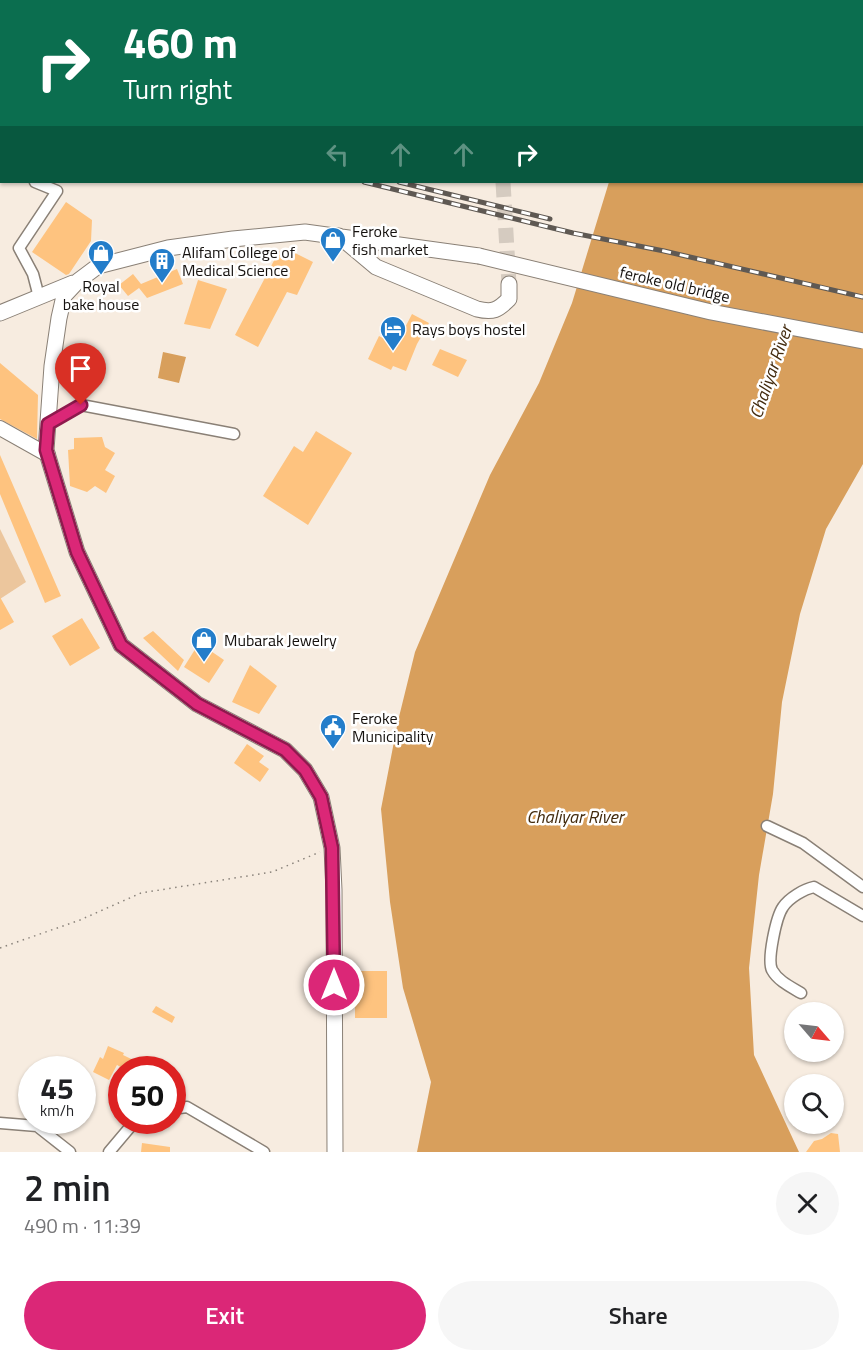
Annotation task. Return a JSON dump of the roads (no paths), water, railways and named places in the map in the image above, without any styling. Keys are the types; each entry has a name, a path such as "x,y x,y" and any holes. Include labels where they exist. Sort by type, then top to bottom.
{"main road":[{"name":"feroke old bridge","path":"78,281 98,266 168,248 305,232 479,256 711,312 863,341"},
{"path":"339,236 376,267 477,309 489,312 499,309 509,299 509,284"},
{"path":"0,312 78,281"},
{"path":"78,281 64,296 59,318 52,366 46,450 77,552 121,645 197,704 285,750 305,770 321,797 332,848 334,890 335,1152"}],"street":[{"path":"37,183 57,191 19,248 33,274 39,297"},
{"path":"48,424 81,405 234,434"},
{"path":"0,428 48,455"},
{"path":"767,826 804,843 863,887"},
{"path":"801,993 778,979 771,968 771,948 782,908 814,887 863,916"},
{"path":"186,1107 264,1152"},
{"path":"0,1123 37,1126 70,1152"},
{"path":"109,1152 124,1134"}],"water":[{"name":"Chaliyar River","path":"609,183 863,183 863,464 826,529 800,614 782,702 773,794 759,875 749,968 754,1055 784,1120 784,1134 791,1134 799,1152 417,1152 431,1082 403,988 390,902 381,809 398,721 415,652 490,475 539,383 572,303"},
{"path":"163,352 186,357 179,383 158,378"}],"tunnel":[{"path":"503,183 509,284"}],"railway":[{"path":"368,183 573,233 664,251 863,297"},
{"path":"403,183 550,219"}],"place":[{"name":"Feroke fish market","path":"333,263"},
{"name":"Royal bake house","path":"101,276"},
{"name":"Alifam College of Medical Science","path":"162,284"},
{"name":"Rays boys hostel","path":"393,352"},
{"name":"Mubarak Jewelry","path":"204,663"},
{"name":"Feroke Municipality","path":"333,750"}]}
